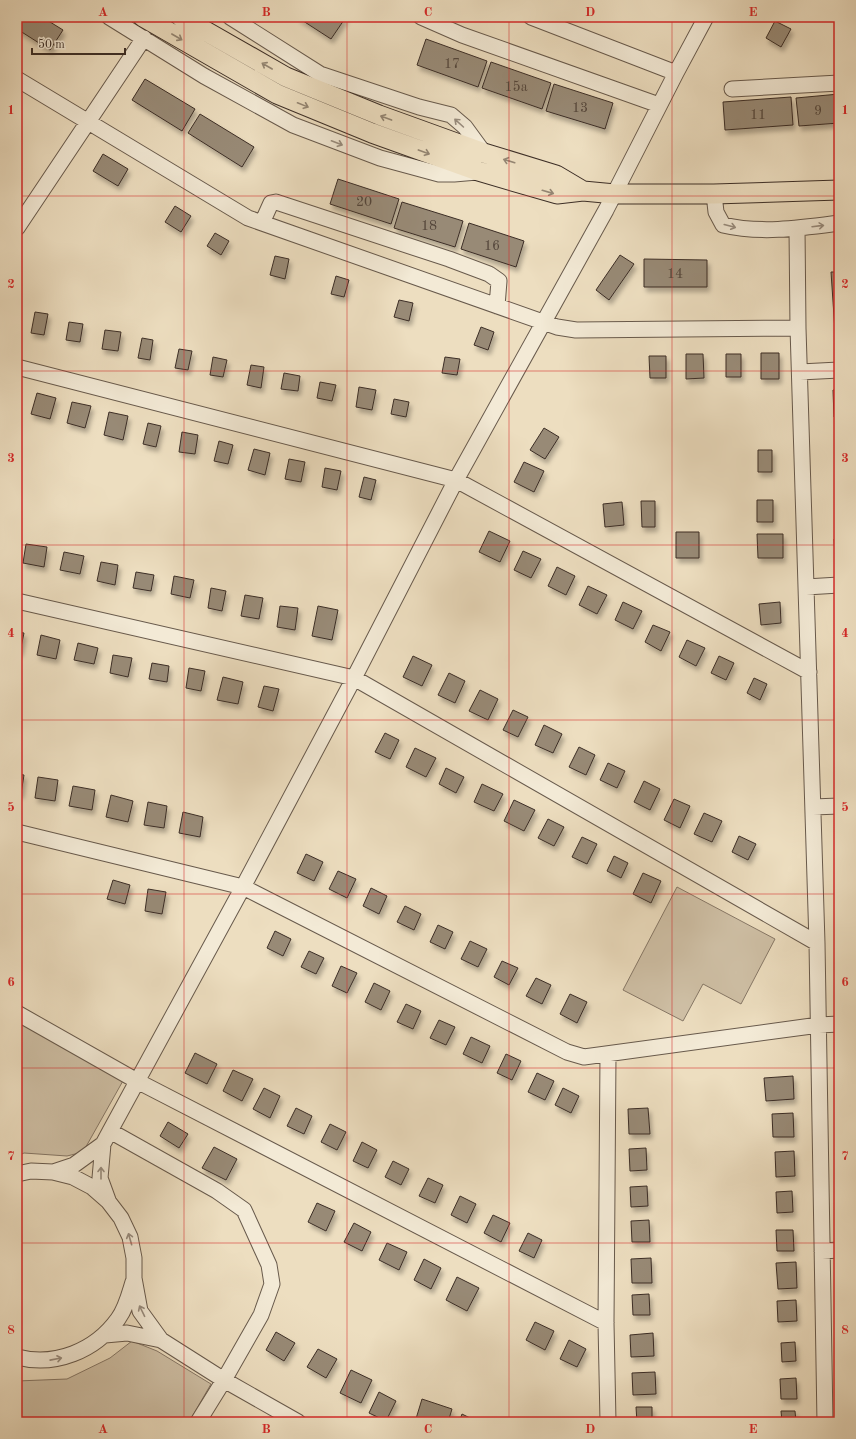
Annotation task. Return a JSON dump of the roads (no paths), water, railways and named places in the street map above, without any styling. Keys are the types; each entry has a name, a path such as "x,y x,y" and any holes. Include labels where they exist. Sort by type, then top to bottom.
{"main road":[{"path":"143,17 277,94 372,133 478,172 557,194 583,191 615,194 714,194 839,190"},
{"path":"181,17 286,77 379,115 484,153 556,175 583,191"}],"street":[{"path":"109,17 204,76 293,126 380,158 439,174 478,172"},
{"path":"230,17 320,74 419,107 451,115 464,127 484,153"},
{"path":"421,17 462,35 659,105"},
{"path":"531,17 676,73"},
{"path":"108,1201 100,1178 103,1144 243,887 354,678 456,480 615,194 659,105 706,17"},
{"path":"17,228 144,38"},
{"path":"17,79 248,218 556,327 576,330 798,328"},
{"path":"732,89 839,83"},
{"path":"263,110 277,94"},
{"path":"714,194 716,212 723,225 740,229 797,228 839,223"},
{"path":"262,223 271,203 276,202 449,259 489,274 499,281 497,306"},
{"path":"797,228 798,328 819,1025 824,1422"},
{"path":"17,367 456,480 809,672"},
{"path":"800,372 839,370"},
{"path":"806,586 839,585"},
{"path":"17,601 354,678 817,943"},
{"path":"813,807 839,806"},
{"path":"17,832 243,887 567,1052 584,1057 608,1055 819,1025 839,1024"},
{"path":"17,1013 137,1081 606,1323"},
{"path":"608,1055 606,1323 608,1422"},
{"path":"110,1131 218,1191 244,1210 269,1265 272,1284 261,1315 198,1422"},
{"path":"53,1172 74,1165 103,1144"},
{"path":"17,1174 31,1171 53,1172 73,1177 92,1187 108,1201 121,1218 130,1237 134,1258 134,1278 140,1311 162,1340 224,1380 298,1422"},
{"path":"822,1251 839,1250"},
{"path":"20,1360 47,1360 68,1356 88,1348 104,1335 118,1319 128,1300 134,1278"},
{"path":"104,1335 127,1333 162,1340"}]}
